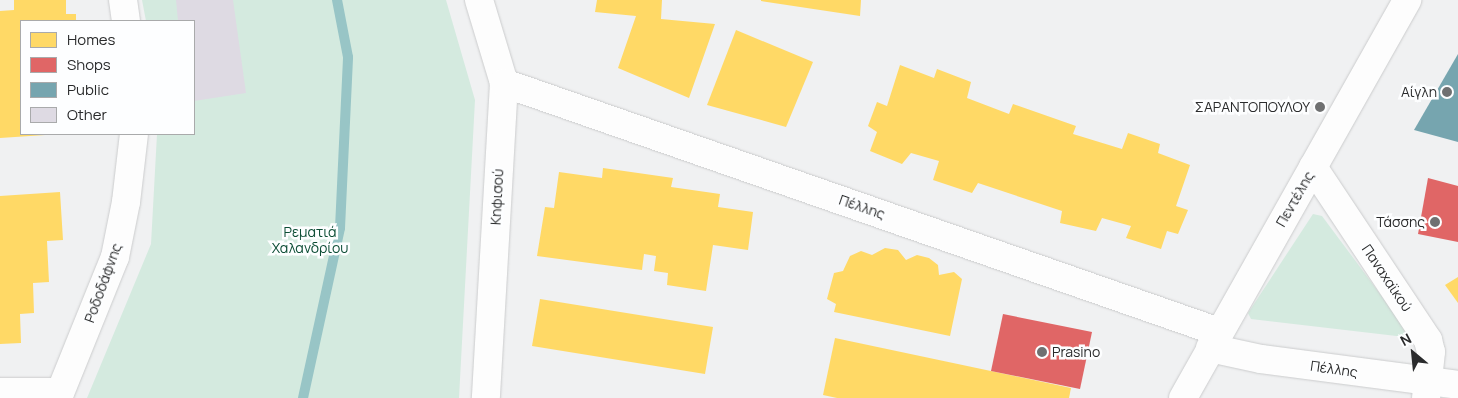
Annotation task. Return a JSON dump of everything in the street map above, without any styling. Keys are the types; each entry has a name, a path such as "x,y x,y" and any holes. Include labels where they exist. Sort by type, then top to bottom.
{"street":[{"path":"123,0 126,20"},
{"name":"Κηφισού","path":"479,0 504,83 486,398"},
{"name":"Πεντέλης","path":"1183,398 1407,0"},
{"name":"Πέλλης","path":"504,83 1215,340 1427,390 1458,385"},
{"name":"Ροδοδάφνης","path":"59,395 115,257 126,202 134,135"},
{"name":"Παναχαϊκού","path":"1313,167 1428,340 1431,352 1427,390"},
{"path":"0,392 59,395"}],"green space":[{"name":"Ρεματιά Χαλανδρίου","path":"142,0 446,0 475,100 459,398 87,398 151,244 157,135 195,135 195,20 146,20"},
{"path":"1313,214 1322,216 1404,326 1405,337 1251,319 1248,313"}],"building: Homes":[{"path":"14,0 66,0 66,14 76,14 76,20 20,20 20,135 45,135 0,138 0,11 14,10"},
{"path":"597,0 662,0 661,19 715,24 689,98 618,68 636,16 595,12"},
{"path":"861,0 860,16 761,1"},
{"path":"736,30 813,62 786,127 707,105"},
{"path":"900,65 934,78 937,69 971,82 967,98 1009,114 1013,104 1076,126 1073,134 1122,149 1128,133 1160,144 1158,153 1190,165 1176,206 1188,210 1178,234 1167,231 1161,249 1126,238 1131,226 1102,218 1096,231 1060,223 1062,211 978,183 972,193 933,180 939,161 911,153 902,164 870,151 877,132 868,126 877,102 887,106"},
{"path":"603,168 673,178 671,187 720,194 718,207 753,212 748,250 713,245 706,291 667,285 668,273 654,271 656,256 644,254 642,270 537,256 545,207 554,208 559,172 602,178"},
{"path":"60,192 63,240 47,241 49,282 33,283 34,313 20,314 21,343 0,344 0,196"},
{"path":"885,248 898,250 906,260 917,255 929,258 938,265 939,275 954,272 962,279 950,336 834,312 836,304 827,299 834,273 843,271 850,256 861,251 872,255"},
{"path":"1458,277 1458,303 1445,285"},
{"path":"540,299 713,327 705,374 532,346"},
{"path":"835,338 1071,388 1069,398 837,398 823,395"}],"building: Shops":[{"path":"1428,178 1458,186 1458,242 1418,234"},
{"name":"Prasino","path":"1003,314 1092,332 1080,389 991,371"}],"building: Public":[{"name":"Αίγλη","path":"1458,54 1458,142 1414,130"}],"building: Other":[{"path":"176,0 233,0 246,93 195,101 195,20 178,20"}],"waterway":[{"path":"303,398 340,228 348,57 337,0"}],"place":[{"name":"Αίγλη","path":"1447,92"},
{"name":"ΣΑΡΑΝΤΟΠΟΥΛΟΥ","path":"1320,107"},
{"name":"Τάσσης","path":"1435,222"},
{"name":"Prasino","path":"1042,352"}]}
